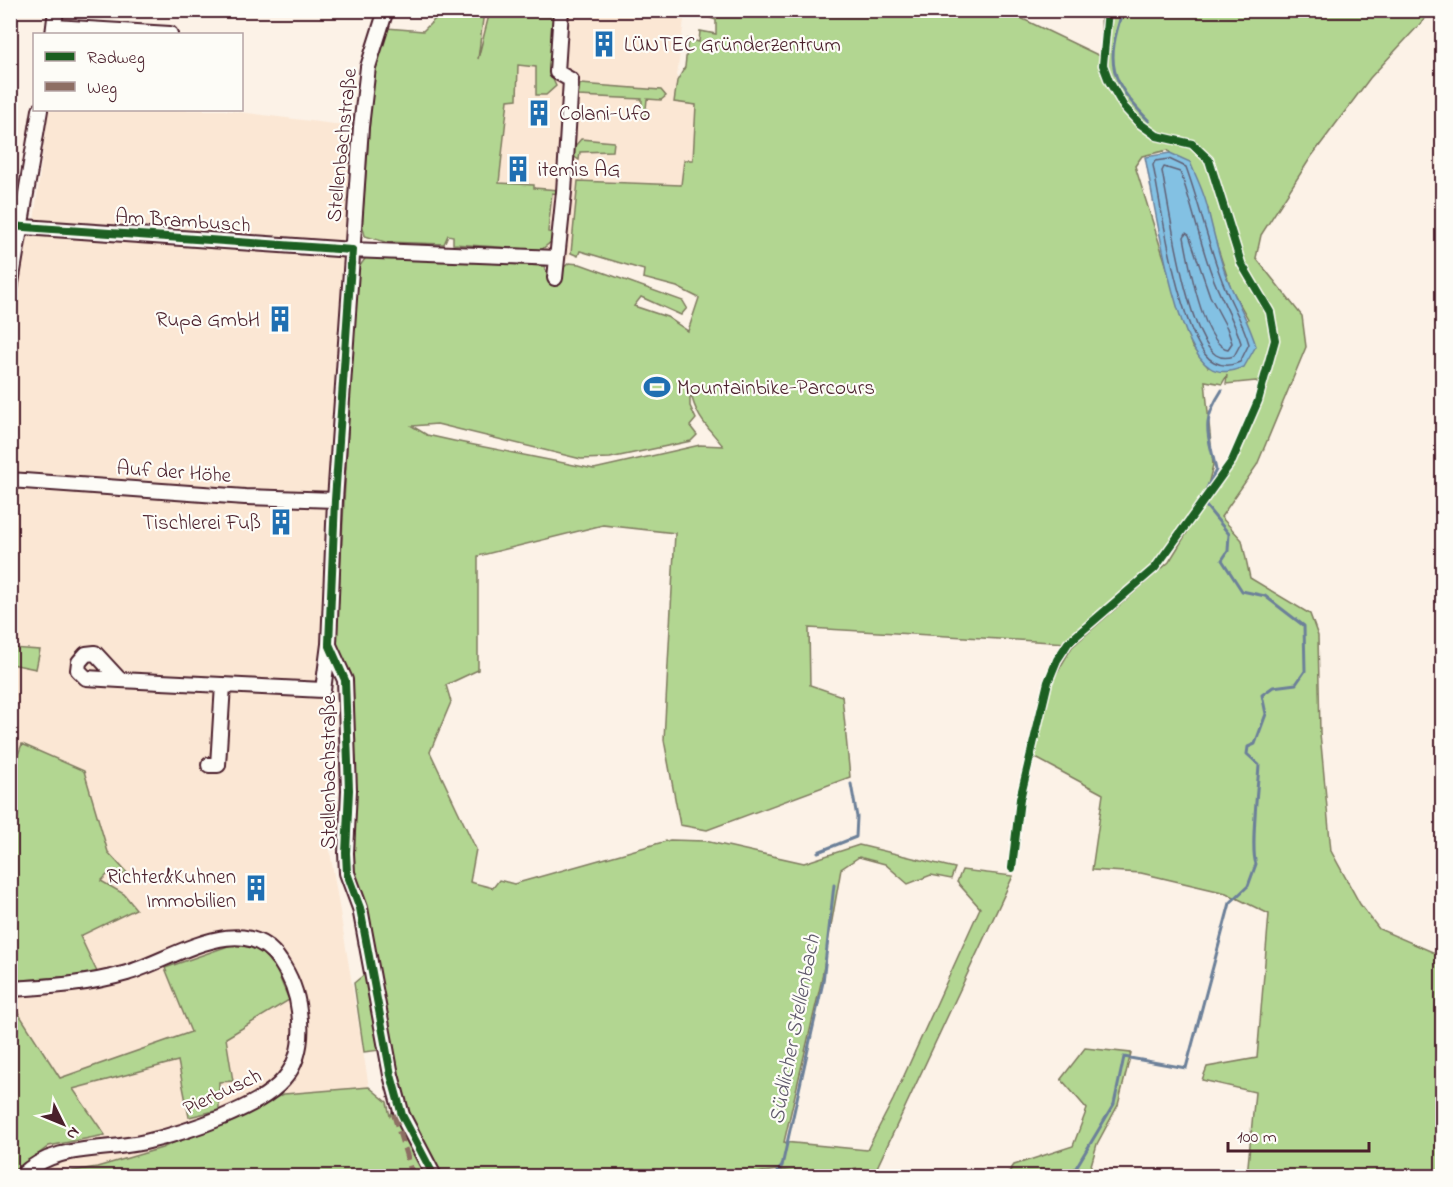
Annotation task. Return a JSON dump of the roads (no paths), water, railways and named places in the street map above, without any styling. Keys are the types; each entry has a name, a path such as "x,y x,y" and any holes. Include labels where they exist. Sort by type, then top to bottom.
{"street":[{"path":"56,10 53,31 131,33"},
{"name":"Stellenbachstraße","path":"120,680 323,690 329,644 335,500 352,250 368,67 386,10"},
{"path":"555,278 564,194 571,80 557,72 561,10"},
{"path":"10,289 16,226 40,111"},
{"name":"Am Brambusch","path":"16,226 352,250 556,258"},
{"name":"Auf der Höhe","path":"10,480 245,497 335,500"},
{"name":"Stellenbachstraße","path":"329,644 345,680 349,790 347,873 360,908 391,1075 402,1116 434,1176"},
{"path":"209,765 218,765 223,685"},
{"name":"Pierbusch","path":"10,989 56,987 105,979 153,964 206,942 235,937 249,938 262,943 279,959 297,993 301,1020 297,1052 290,1072 280,1086 260,1101 192,1129 145,1142 69,1151 30,1167 21,1176"}],"water":[{"path":"1170,153 1190,162 1205,198 1225,273 1256,346 1244,367 1222,372 1209,367 1197,353 1186,331 1167,270 1145,157"}],"waterway":[{"path":"1123,10 1114,44 1115,71 1126,94 1149,121"},
{"path":"1071,1176 1114,1104 1124,1057 1186,1068 1230,903 1248,886 1256,864 1254,832 1259,765 1247,754 1248,747 1255,744 1266,714 1262,695 1273,687 1296,684 1305,671 1304,626 1265,596 1242,591 1222,560 1228,551 1229,534 1201,500 1216,470 1208,420 1222,390"},
{"name":"Südlicher Stellenbach","path":"818,852 856,837 857,817 851,784"},
{"name":"Südlicher Stellenbach","path":"774,1176 782,1166 823,982 834,885"},
{"path":"823,1176 839,1171 846,1176"}],"place":[{"name":"LÜNTEC Gründerzentrum","path":"604,44"},
{"name":"Colani-Ufo","path":"539,113"},
{"name":"itemis AG","path":"518,169"},
{"name":"Rupa GmbH","path":"280,319"},
{"name":"Mountainbike-Parcours","path":"657,387"},
{"name":"Tischlerei Fuß","path":"281,522"},
{"name":"Richter&Kuhnen Immobilien","path":"256,888"}]}
